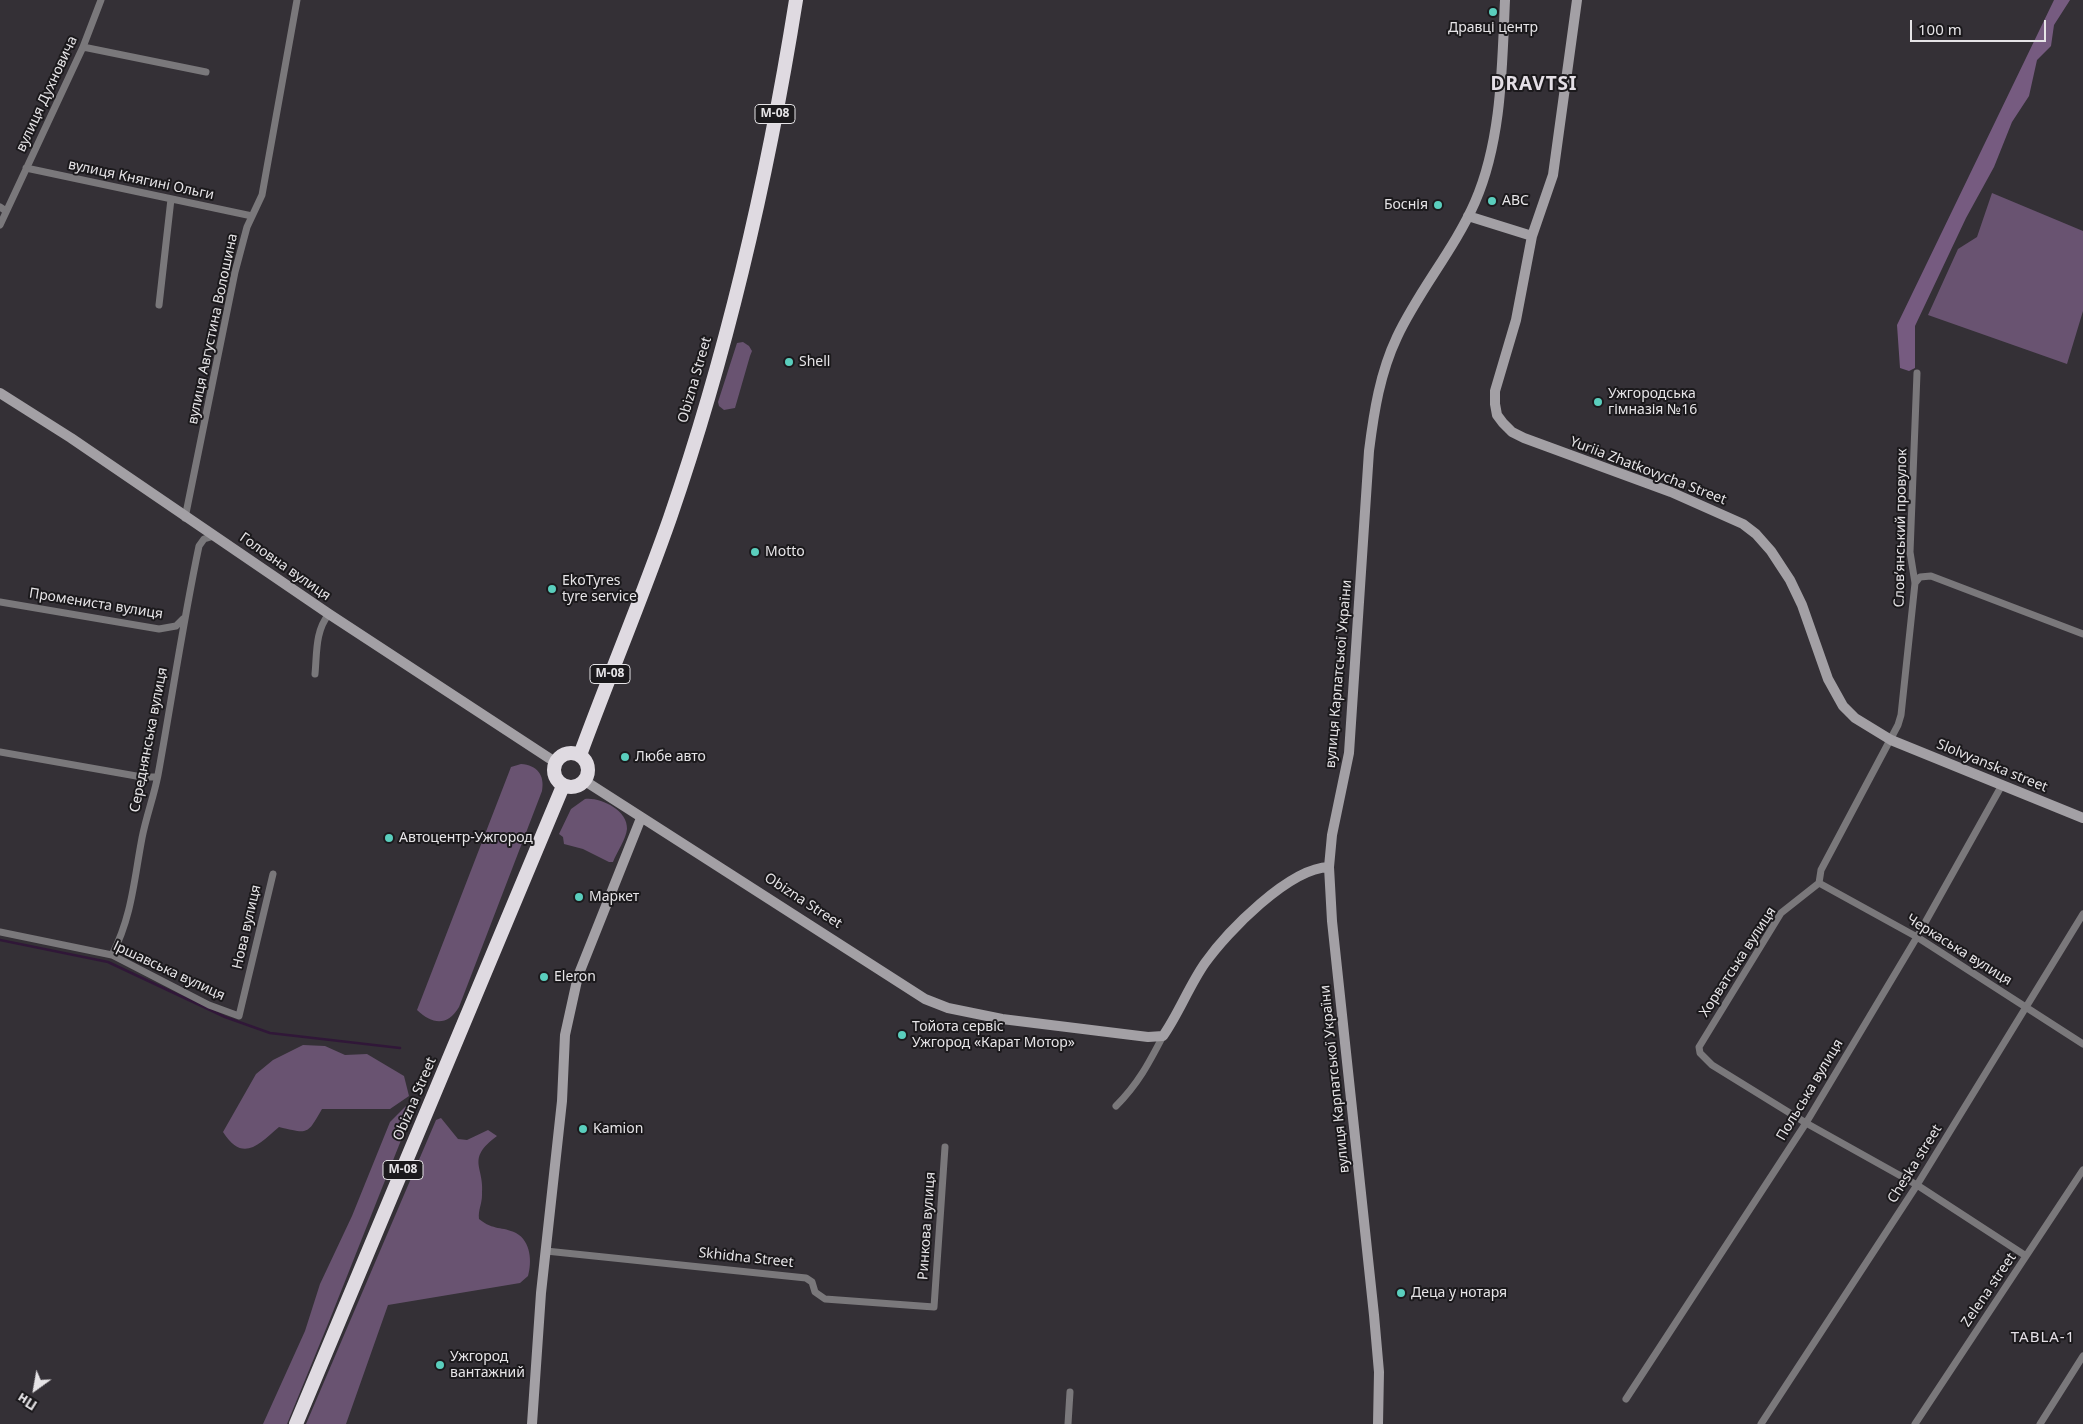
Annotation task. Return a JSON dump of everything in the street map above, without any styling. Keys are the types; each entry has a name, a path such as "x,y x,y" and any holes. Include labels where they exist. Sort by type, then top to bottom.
{"highway":[{"name":"Obizna Street","path":"580,755 667,527 704,410 754,227 796,0"},
{"path":"569,752 580,755 587,764 588,770 585,781 575,787 564,786 555,778 553,773 555,762 563,754 569,752"},
{"name":"Obizna Street","path":"296,1424 564,786"}],"street":[{"name":"вулиця Духновича","path":"0,224 3,209 26,168 83,47 101,0"},
{"name":"вулиця Августина Волошина","path":"185,518 235,272 252,216 262,196 297,0"},
{"name":"вулиця Карпатської України","path":"1378,1424 1379,1372 1375,1324 1332,921 1328,881 1329,867 1334,821 1349,753 1368,470 1375,406 1384,370 1398,335 1468,216 1484,178 1493,139 1498,104 1505,0"},
{"name":"Yuriia Zhatkovycha Street","path":"1577,0 1553,175 1532,236 1516,320 1495,391 1497,415 1512,432 1541,445 1671,492 1743,524 1756,534 1772,551 1790,580 1802,604 1828,679 1843,706 1855,718 1891,740"},
{"path":"83,47 206,72"},
{"name":"вулиця Княгині Ольги","path":"26,168 252,216"},
{"path":"159,305 171,199"},
{"path":"1468,216 1532,236"},
{"name":"Словʼянський провулок","path":"1891,740 1901,714 1915,583 1910,552 1917,373"},
{"name":"Головна вулиця","path":"0,394 71,438 185,518 555,762"},
{"name":"Середнянська вулиця","path":"112,955 126,925 131,907 142,836 157,777 184,617 199,546 204,539 214,536"},
{"path":"1915,583 1923,576 1931,576 2083,634"},
{"name":"Промениста вулиця","path":"0,602 159,629 176,626 184,617"},
{"path":"315,674 317,637 323,621 329,614"},
{"path":"1819,883 1822,870 1891,740"},
{"name":"Slolvyanska street","path":"1891,740 2083,818"},
{"path":"0,752 142,777 157,777"},
{"name":"Obizna Street","path":"585,781 925,998 948,1008 1012,1021 1148,1037 1163,1036"},
{"name":"Польська вулиця","path":"1626,1399 1806,1123 1917,937 2002,785"},
{"path":"532,1424 546,1251 562,1096 565,1035 578,976 641,818"},
{"path":"1116,1106 1132,1091 1141,1078 1146,1065 1205,963 1233,929 1282,887 1310,870 1329,867"},
{"name":"Нова вулиця","path":"239,1016 273,874"},
{"name":"Черкаська вулиця","path":"1819,883 1917,937 2083,1044"},
{"name":"Хорватська вулиця","path":"1806,1123 1712,1066 1700,1053 1699,1047 1781,914 1819,883"},
{"name":"Cheska street","path":"1761,1424 1917,1185 2083,914"},
{"name":"Іршавська вулиця","path":"0,932 112,955 208,1005 239,1016"},
{"path":"1806,1123 1917,1185 2026,1256"},
{"name":"Ринкова вулиця","path":"934,1307 945,1147"},
{"name":"Zelena street","path":"1915,1424 2083,1170"},
{"name":"Skhidna Street","path":"546,1251 806,1278 812,1282 816,1292 826,1299 934,1307"},
{"path":"2040,1424 2083,1356"},
{"path":"1068,1424 1070,1392"}],"shaded area":[{"path":"2054,0 2070,0 2054,25 2051,46 2037,60 2029,96 2012,122 1994,167 1966,218 1915,326 1915,368 1909,371 1900,368 1897,325"},
{"path":"1992,193 2083,231 2083,311 2067,364 1928,315 1958,249 1977,237"},
{"path":"743,342 752,351 735,408 724,410 719,406 718,402 737,343"},
{"path":"521,764 531,766 539,772 543,785 542,791 459,1007 449,1018 444,1020 439,1021 428,1018 417,1010 511,767"},
{"path":"585,799 598,800 612,806 623,816 626,822 625,837 613,862 609,862 583,849 564,844 563,837 559,834 571,809"},
{"path":"303,1045 325,1046 345,1055 367,1054 404,1076 409,1096 390,1109 322,1109 310,1128 306,1130 296,1131 279,1127 251,1148 237,1147 223,1132 256,1074 273,1060"},
{"path":"412,1100 415,1105 287,1424 263,1424 305,1331 320,1284 352,1216 390,1122"},
{"path":"441,1118 458,1139 467,1140 488,1130 497,1136 487,1144 479,1158 482,1198 479,1219 494,1227 516,1233 525,1241 530,1258 528,1276 520,1283 388,1305 346,1424 306,1424 436,1120"}],"waterway":[{"path":"0,940 108,962 225,1017 270,1033 400,1048"}],"place":[{"name":"Дравці центр","path":"1493,12"},
{"name":"ABC","path":"1492,201"},
{"name":"Боснія","path":"1438,205"},
{"name":"Shell","path":"789,362"},
{"name":"Ужгородська гімназія №16","path":"1598,402"},
{"name":"Motto","path":"755,552"},
{"name":"EkoTyres tyre service","path":"552,589"},
{"name":"Любе авто","path":"625,757"},
{"name":"Автоцентр-Ужгород","path":"389,838"},
{"name":"Маркет","path":"579,897"},
{"name":"Eleron","path":"544,977"},
{"name":"Тойота сервіс Ужгород «Карат Мотор»","path":"902,1035"},
{"name":"Kamion","path":"583,1129"},
{"name":"Деца у нотаря","path":"1401,1293"},
{"name":"Ужгород вантажний","path":"440,1365"}],"district":[{"name":"DRAVTSI","path":"1534,85"},
{"name":"TABLA-1","path":"2043,1338"}]}
